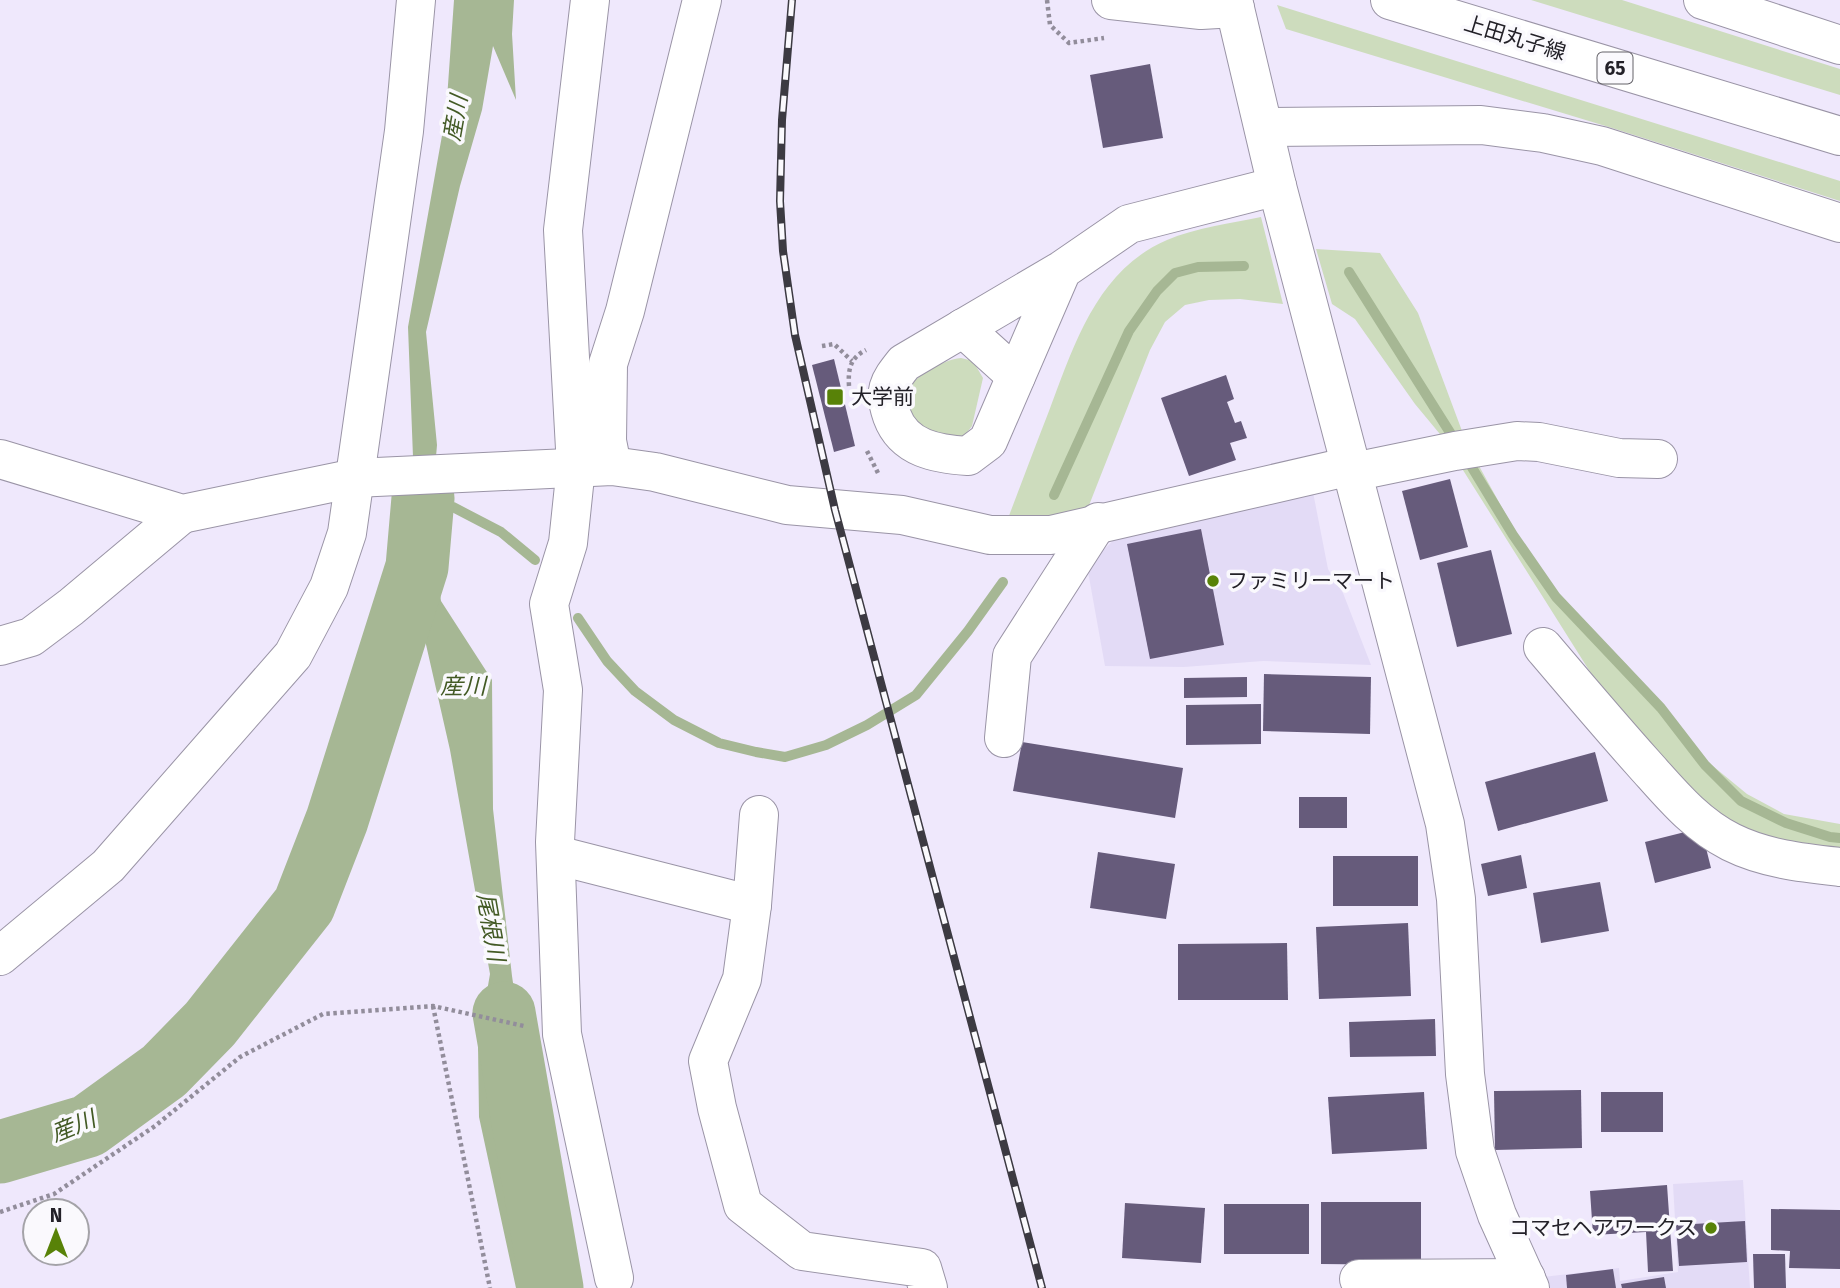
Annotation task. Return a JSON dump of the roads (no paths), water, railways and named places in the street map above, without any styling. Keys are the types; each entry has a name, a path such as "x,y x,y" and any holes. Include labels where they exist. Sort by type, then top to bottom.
{"street":[{"path":"0,956 108,866 293,655 329,587 362,478 404,131 416,0"},
{"path":"590,0 563,230 594,466"},
{"path":"614,1278 562,1034 556,855 563,690 548,604 594,466 607,441 608,363 625,311 702,0"},
{"path":"1111,0 1201,10 1234,4 1277,186 1432,769 1453,866 1465,1074 1475,1151 1497,1215 1528,1283 1359,1279"},
{"name":"上田丸子線","path":"1390,0 1840,136"},
{"path":"1703,0 1840,46"},
{"path":"1264,127 1481,125 1543,133 1602,146 1840,223"},
{"path":"1062,270 988,440 968,456 942,455 910,442 896,428 886,401 889,382 904,363 1062,270 1129,224 1277,186"},
{"path":"963,328 1016,376"},
{"path":"0,458 182,514 362,478 594,466 655,472 787,505 902,515 990,535 1051,534 1352,469 1517,441 1539,442 1619,458 1658,459"},
{"path":"0,646 31,637 72,607 182,514"},
{"path":"1004,738 1012,656 1098,522"},
{"path":"1543,647 1595,710 1689,813 1710,830 1754,851 1799,862 1840,867"},
{"path":"760,815 742,979 708,1061 717,1108 743,1205 802,1251 922,1268 928,1288"},
{"path":"556,855 752,905"}],"water":[{"name":"産川","path":"454,0 514,0 512,34 516,100 493,46 482,110 460,186 426,332 437,445 430,527 441,601 492,680 493,809 525,1064 510,1141 521,1169 530,1217 533,1264 540,1288 516,1288 479,1117 478,1044 490,974 450,750 412,583 415,509 408,327 446,113"}],"waterway":[{"path":"1054,495 1129,331 1157,291 1175,273 1198,267 1244,266"},
{"path":"1349,272 1456,442"},
{"path":"1465,456 1513,535 1556,597 1661,708 1705,765 1741,801 1786,823 1840,838"},
{"path":"423,498 453,507 501,532 535,560"},
{"name":"産川","path":"0,1152 88,1126 164,1071 210,1024 304,905 337,820 417,567 423,498"},
{"path":"578,618 607,661 635,691 674,720 719,743 785,757 826,745 867,725 916,695 968,631 1003,582"},
{"name":"尾根川","path":"504,1013 552,1288"}],"railway":[{"path":"792,0 782,120 780,201 783,251 795,335 835,510 1042,1288"}],"place":[{"name":"大学前","path":"835,397"},
{"name":"ファミリーマート","path":"1213,581"},
{"name":"コマセヘアワークス","path":"1711,1228"}]}
